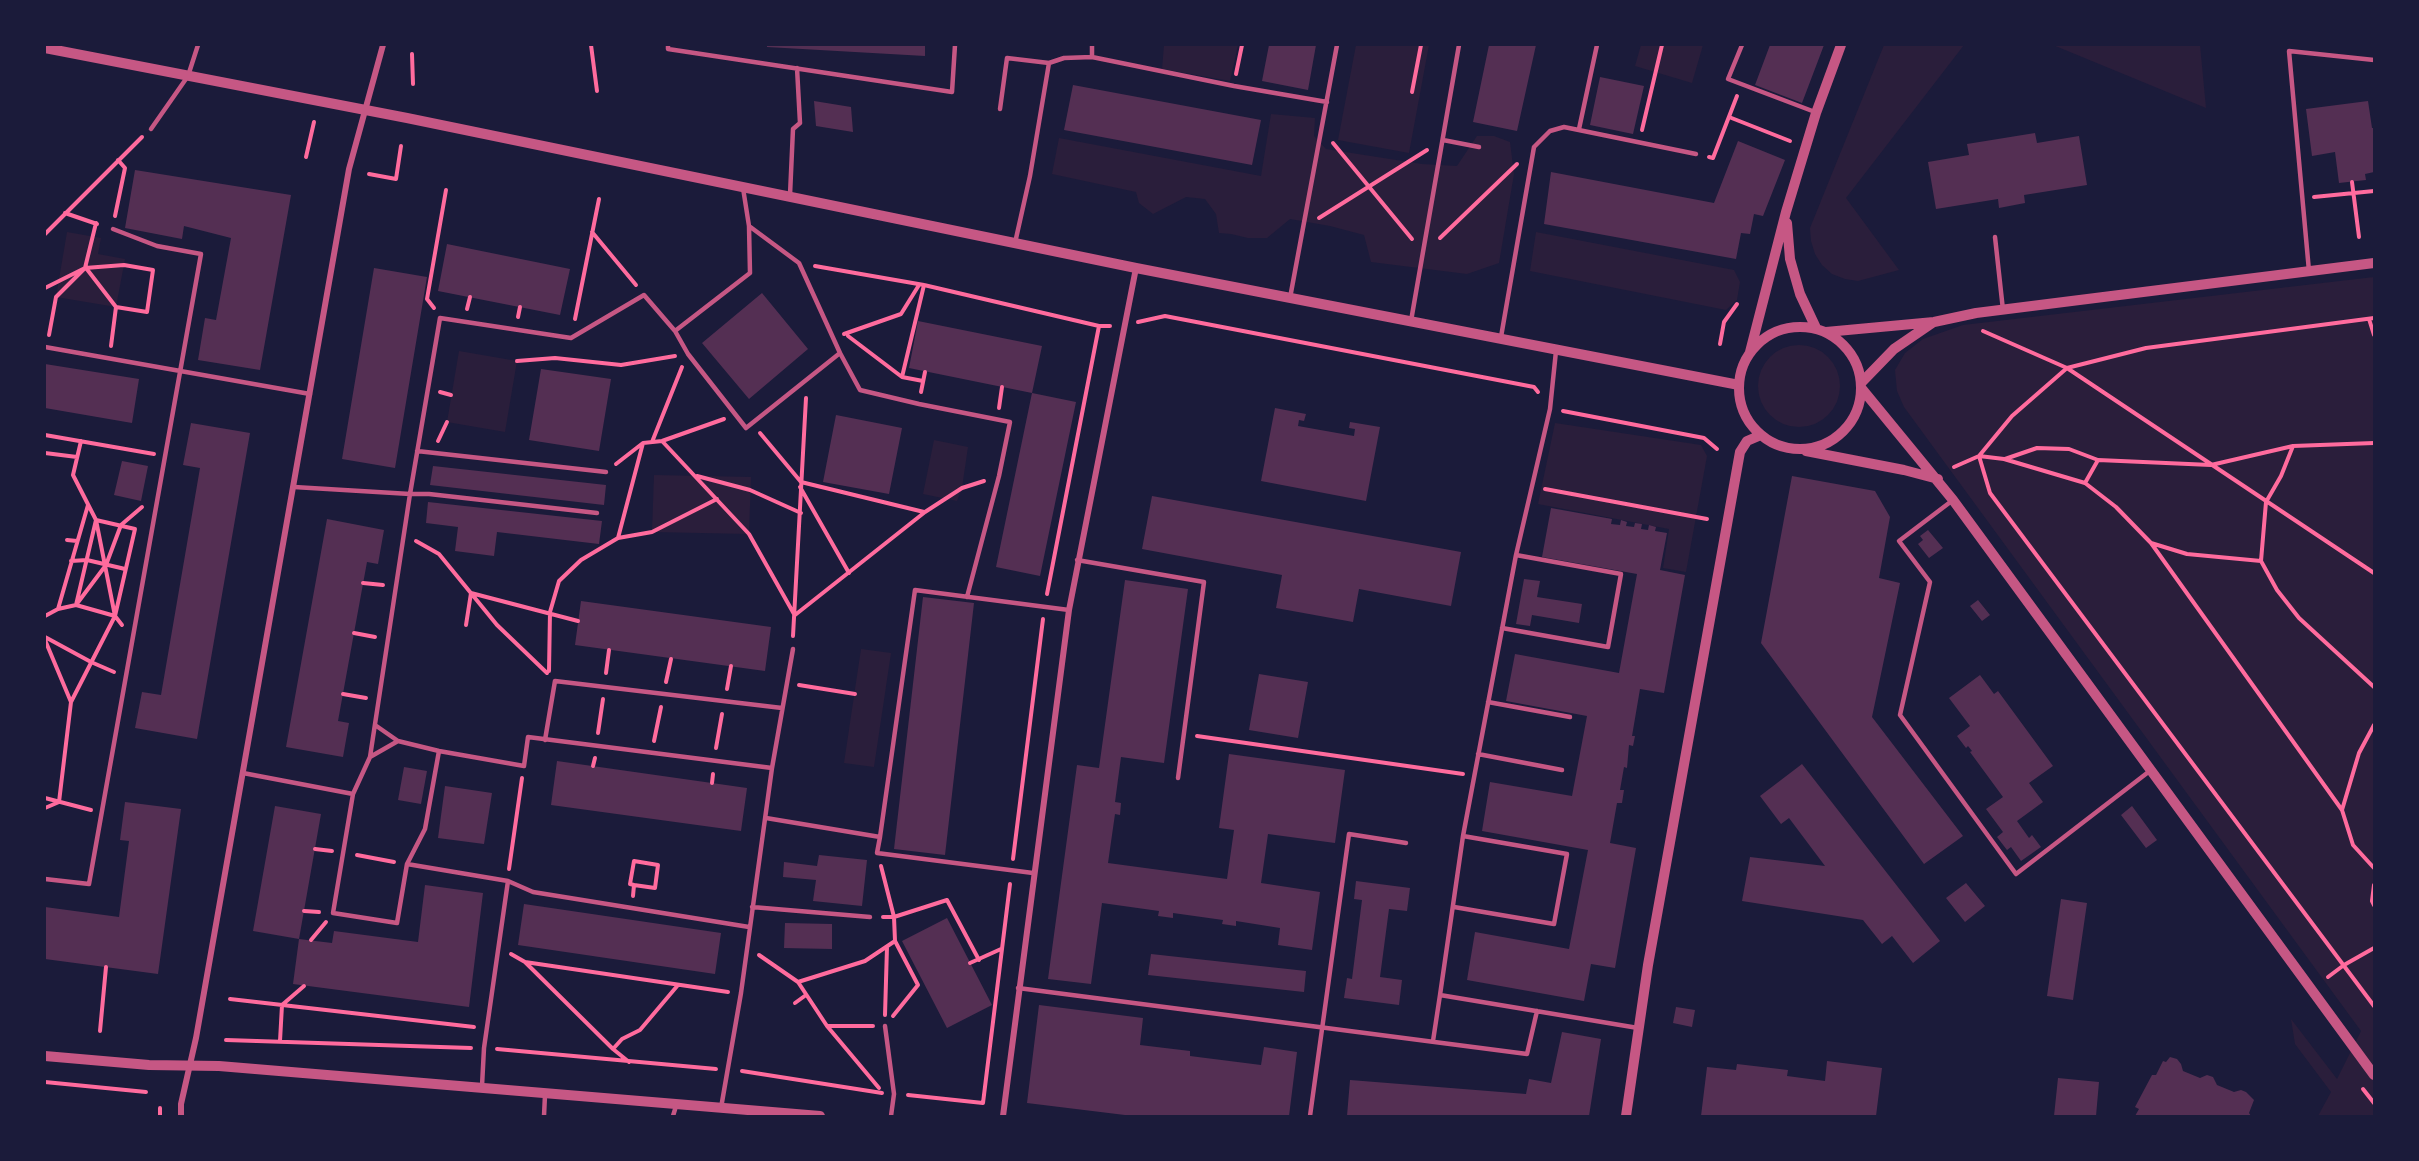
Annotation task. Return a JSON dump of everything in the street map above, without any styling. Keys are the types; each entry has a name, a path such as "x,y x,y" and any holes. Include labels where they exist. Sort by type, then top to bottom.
{"street":[{"path":"181,1116 349,169 383,45"},
{"path":"1841,45 1816,113 1786,213 1750,352 1742,368 1739,385 1741,404 1749,421 1761,435 1778,445 1938,479"},
{"path":"45,48 366,110 1136,268 1739,385"},
{"path":"1786,213 1790,259 1800,294 1821,330 1845,345 1858,366 1862,386 1857,413 1842,433 1821,445 1797,449"},
{"path":"1750,352 1766,337 1786,328 1801,326 1821,330 1934,322 2003,310 2374,263"},
{"path":"1003,1116 1069,610 1136,268"},
{"path":"1862,386 1894,349 1934,322"},
{"path":"1862,386 1938,479 2374,1074"},
{"path":"1626,1116 1638,1028 1740,452 1748,441 1761,435"},
{"path":"45,1056 189,1067 219,1066 482,1088 675,1111 721,1108 820,1116"}],"lane":[{"path":"151,129 188,76 198,45"},
{"path":"668,45 668,49 952,92 955,45"},
{"path":"1092,45 1092,57"},
{"path":"1290,298 1337,45"},
{"path":"1411,321 1459,45"},
{"path":"1579,129 1597,45"},
{"path":"1742,45 1728,79 1816,113"},
{"path":"2309,271 2289,51 2374,60"},
{"path":"1000,109 1007,58 1049,63 1064,57 1092,57 1327,102"},
{"path":"1015,243 1030,176 1049,63"},
{"path":"790,198 793,129 800,123 797,68"},
{"path":"1501,340 1534,147 1550,131 1564,127 1579,129 1696,154"},
{"path":"1443,140 1479,147"},
{"path":"675,330 750,273 749,226 743,188"},
{"path":"749,226 799,263 840,353 860,390 1010,422 999,476 967,597"},
{"path":"45,879 89,884 201,254 157,246 113,228"},
{"path":"1995,237 2003,310"},
{"path":"439,751 425,829 407,864 397,923 333,913 353,794 370,757 410,494 440,318 571,338 644,295 675,330 688,354 746,428 840,353"},
{"path":"46,347 310,394"},
{"path":"1433,1041 1463,836 1516,555 1550,409 1556,351"},
{"path":"417,451 606,472"},
{"path":"294,487 429,494 597,513"},
{"path":"1953,500 1899,541 1930,582 1900,715 2016,874 2151,770"},
{"path":"1502,628 1608,647 1621,574 1516,555"},
{"path":"1077,560 1204,582 1178,778"},
{"path":"1033,873 877,854 879,837 915,590 1069,610"},
{"path":"721,1108 741,993 772,768 793,649"},
{"path":"545,740 555,681 782,708"},
{"path":"1488,702 1570,717"},
{"path":"375,725 398,741 439,751 524,766 528,737 772,768"},
{"path":"370,757 398,741"},
{"path":"1478,753 1562,770"},
{"path":"243,773 353,794"},
{"path":"766,818 879,837"},
{"path":"1310,1116 1320,1027 1349,834 1406,843"},
{"path":"1454,907 1554,924 1566,854 1463,836"},
{"path":"407,864 508,881 533,892 749,927"},
{"path":"482,1088 484,1048 508,881"},
{"path":"752,907 870,917"},
{"path":"1018,988 1527,1054 1537,1011"},
{"path":"1440,995 1638,1028"},
{"path":"885,1026 894,1094 891,1116"},
{"path":"544,1116 545,1094"}],"path":[{"path":"591,45 597,91"},
{"path":"1234,86 1242,45"},
{"path":"1412,92 1421,45"},
{"path":"1639,142 1662,45"},
{"path":"412,54 413,84"},
{"path":"1696,154 1713,158 1742,84"},
{"path":"1729,117 1797,144"},
{"path":"306,157 314,122"},
{"path":"45,234 151,129"},
{"path":"1321,129 1424,253 1534,147"},
{"path":"1302,229 1443,140"},
{"path":"369,174 396,179 401,146"},
{"path":"65,213 113,228 124,168 118,160"},
{"path":"2352,182 2359,237"},
{"path":"440,318 427,299 446,190"},
{"path":"2302,198 2374,191"},
{"path":"571,338 599,199"},
{"path":"46,347 56,297 85,268 96,223"},
{"path":"592,232 644,295"},
{"path":"799,263 922,285 1099,326 1124,325 1165,316 1534,387 1550,409 1704,438 1717,449"},
{"path":"45,288 85,268 124,265 153,270 147,312 116,308 85,268"},
{"path":"832,336 845,334 901,314 922,285"},
{"path":"902,377 922,285"},
{"path":"1720,344 1724,322 1737,304"},
{"path":"109,358 116,308"},
{"path":"1954,467 1979,456 2012,416 2067,368 2146,348 2372,319 2374,335"},
{"path":"894,1094 983,1103 1045,607 1099,326"},
{"path":"1975,327 2067,368 2374,573"},
{"path":"845,334 902,377 923,381"},
{"path":"517,361 561,358 621,364 688,354"},
{"path":"652,442 688,354"},
{"path":"793,649 807,380"},
{"path":"606,472 643,443 662,441 736,415"},
{"path":"752,423 800,484 849,573"},
{"path":"45,435 164,456"},
{"path":"81,441 73,475 96,520 115,616"},
{"path":"662,441 749,534 795,615"},
{"path":"618,538 643,443"},
{"path":"2004,459 2037,447 2068,450 2098,460 2211,465 2293,446 2374,443"},
{"path":"2293,446 2281,476 2266,502 2261,561 2277,590 2299,618 2373,686"},
{"path":"45,453 77,458"},
{"path":"1979,456 2004,459 2085,483 2116,507 2151,543 2342,810 2353,845 2374,868"},
{"path":"1979,456 1990,493 2374,1006"},
{"path":"2085,483 2098,460"},
{"path":"696,476 750,490 801,513"},
{"path":"795,615 925,512 962,488 999,476"},
{"path":"800,484 925,512"},
{"path":"1533,487 1707,519"},
{"path":"405,530 413,540 439,554 497,625 549,675 549,612 559,581 581,560 618,538 652,532 717,499"},
{"path":"58,609 88,504"},
{"path":"59,802 71,702 115,616 135,529 96,520"},
{"path":"76,605 96,520"},
{"path":"76,605 106,565 121,525"},
{"path":"67,540 77,541"},
{"path":"2151,543 2187,554 2261,561"},
{"path":"71,561 87,560 126,569"},
{"path":"363,583 396,587"},
{"path":"471,593 578,621"},
{"path":"465,625 471,593"},
{"path":"45,616 58,609 76,605 115,616"},
{"path":"354,633 388,640"},
{"path":"45,639 125,676"},
{"path":"45,639 71,702"},
{"path":"593,766 609,650"},
{"path":"652,753 671,659"},
{"path":"712,783 731,666"},
{"path":"787,683 855,694"},
{"path":"343,694 378,700"},
{"path":"2342,810 2359,753 2374,725"},
{"path":"1184,734 1474,775"},
{"path":"508,881 524,766"},
{"path":"45,798 102,813"},
{"path":"45,808 59,802"},
{"path":"344,853 407,864"},
{"path":"877,854 894,917 895,941 918,985 885,1026"},
{"path":"633,861 658,865 655,888 634,885 630,884 633,861"},
{"path":"631,908 634,885"},
{"path":"2374,885 2372,901 2374,905"},
{"path":"870,917 894,917 947,900 979,960"},
{"path":"798,982 865,961 895,941"},
{"path":"500,947 525,962 629,1062"},
{"path":"226,1040 484,1048 754,1071 884,1093 826,1026 798,982 747,947"},
{"path":"885,1026 887,947"},
{"path":"2328,976 2374,948"},
{"path":"970,963 1002,949"},
{"path":"525,962 741,993"},
{"path":"100,1031 106,967"},
{"path":"613,1048 622,1039 640,1030 679,984"},
{"path":"280,1041 282,1005 304,986"},
{"path":"795,1003 806,995"},
{"path":"230,999 487,1028"},
{"path":"826,1026 885,1026"},
{"path":"45,1082 146,1092"},
{"path":"160,1108 160,1116"}],"shaded area":[{"path":"1164,45 1238,45 1230,81 1162,69"},
{"path":"1356,45 1429,45 1409,153 1338,140"},
{"path":"1641,45 1703,45 1692,83 1635,66"},
{"path":"1884,45 1964,45 1846,198 1899,270 1858,281 1832,274 1822,265 1815,254 1810,228"},
{"path":"2053,45 2200,45 2206,108"},
{"path":"1271,114 1315,118 1314,136 1326,149 1422,164 1457,166 1477,136 1494,136 1510,142 1514,174 1499,263 1467,274 1371,262 1364,235 1290,219 1267,238 1248,238 1219,233 1216,214 1205,199 1186,197 1153,214 1139,203 1136,192 1052,174 1059,138 1261,176"},
{"path":"67,232 101,238 98,254 125,259 116,307 56,297"},
{"path":"1536,232 1734,270 1740,282 1737,300 1726,310 1530,271"},
{"path":"2374,277 2374,1116 2318,1116 2331,1092 2295,1044 2291,1019 2337,1079 2361,1031 1904,407 1897,391 1895,370 1905,353 1923,339 1963,325"},
{"path":"1799,345 1815,348 1828,357 1837,370 1840,386 1837,402 1828,415 1815,424 1799,427 1783,424 1770,415 1761,402 1758,386 1761,370 1770,357 1783,348"},
{"path":"459,351 517,361 505,432 447,422"},
{"path":"1555,423 1701,445 1707,456 1686,572 1663,568 1669,529 1538,504"},
{"path":"934,440 968,447 962,488 957,501 923,494"},
{"path":"654,475 751,477 749,534 652,532"},
{"path":"861,649 891,653 874,767 844,763"}],"building":[{"path":"767,45 925,45 925,56 767,47"},
{"path":"1269,45 1316,45 1308,90 1262,81"},
{"path":"1489,45 1536,45 1517,131 1473,122"},
{"path":"1770,45 1824,45 1802,103 1755,85"},
{"path":"1600,77 1644,86 1633,134 1590,125"},
{"path":"1073,85 1261,120 1252,165 1064,130"},
{"path":"814,101 851,107 853,132 816,126"},
{"path":"2368,101 2372,128 2374,128 2374,172 2365,174 2366,180 2339,183 2335,152 2312,156 2306,109"},
{"path":"2035,133 2037,143 2079,136 2087,185 2024,195 2025,203 1999,208 1998,199 1936,209 1928,162 1969,155 1967,144"},
{"path":"1738,141 1785,160 1763,216 1754,214 1750,234 1741,233 1736,259 1544,224 1551,172 1714,203"},
{"path":"135,170 291,195 260,370 198,360 205,318 216,320 231,238 184,226 182,239 125,228"},
{"path":"447,244 570,269 560,315 438,291"},
{"path":"374,268 427,277 395,468 342,459"},
{"path":"762,293 808,349 749,399 702,343"},
{"path":"918,321 1042,346 1032,393 909,368"},
{"path":"45,364 139,379 132,423 45,408"},
{"path":"541,369 611,379 599,451 529,440"},
{"path":"1032,393 1076,402 1040,576 996,567"},
{"path":"1275,408 1306,414 1304,421 1299,420 1298,426 1354,436 1355,429 1349,428 1350,422 1380,427 1366,501 1261,481"},
{"path":"836,415 902,428 889,494 823,482"},
{"path":"191,423 250,433 197,739 135,728 142,692 161,695 200,468 183,465"},
{"path":"122,461 148,466 141,501 114,495"},
{"path":"433,466 606,485 604,505 430,485"},
{"path":"1792,476 1875,491 1890,517 1879,578 1900,583 1872,717 1963,836 1924,864 1761,643"},
{"path":"1152,496 1461,552 1451,606 1359,589 1353,622 1276,608 1282,575 1142,549"},
{"path":"428,502 602,521 599,544 497,532 494,556 455,551 458,527 426,523"},
{"path":"1551,508 1612,519 1611,524 1620,525 1621,520 1627,522 1626,526 1634,527 1635,523 1642,524 1641,529 1648,530 1649,525 1656,527 1655,531 1667,533 1660,570 1685,575 1664,693 1640,689 1632,736 1635,736 1633,746 1629,745 1627,768 1624,767 1620,790 1624,790 1622,803 1617,803 1610,843 1636,848 1615,968 1591,964 1584,1001 1467,980 1475,932 1569,949 1588,850 1482,831 1490,782 1572,796 1587,716 1506,701 1515,654 1619,673 1637,574 1542,557"},
{"path":"327,519 384,530 378,564 367,562 338,721 349,723 343,757 286,747"},
{"path":"1928,530 1943,548 1929,558 1918,544 1923,540 1920,536"},
{"path":"1524,579 1540,581 1537,597 1582,604 1579,623 1532,615 1530,626 1516,624"},
{"path":"1125,580 1188,589 1164,763 1121,757 1115,802 1121,803 1120,815 1115,814 1108,863 1227,879 1234,830 1219,828 1229,754 1345,770 1335,843 1268,834 1261,883 1320,892 1312,950 1278,945 1280,928 1236,921 1236,926 1222,924 1223,920 1173,913 1173,918 1158,916 1159,911 1102,903 1091,984 1048,979 1077,765 1099,768"},
{"path":"923,597 974,603 945,855 894,849"},
{"path":"1978,600 1990,615 1982,621 1970,606"},
{"path":"581,601 771,627 765,671 575,645"},
{"path":"1259,674 1308,682 1298,738 1249,730"},
{"path":"1980,675 1994,694 1998,691 2053,766 2029,783 2043,802 2017,821 2029,838 2032,835 2041,847 2021,861 2011,847 2007,850 1997,837 2003,832 1986,809 2003,797 1970,752 1972,751 1968,746 1966,748 1957,736 1970,726 1949,698"},
{"path":"557,761 747,788 741,831 551,805"},
{"path":"1802,764 1940,941 1913,963 1892,936 1882,944 1863,920 1742,901 1750,857 1825,866 1789,818 1781,824 1760,796"},
{"path":"404,767 427,771 421,804 398,800"},
{"path":"445,786 492,793 484,844 438,838"},
{"path":"125,802 181,809 158,974 45,959 45,907 119,917 129,841 120,840"},
{"path":"275,806 321,814 299,939 253,931"},
{"path":"2132,806 2157,840 2146,848 2121,815"},
{"path":"819,855 867,860 862,906 813,901 816,880 783,877 784,862 817,866"},
{"path":"1356,881 1410,888 1407,911 1389,909 1380,977 1402,980 1399,1005 1344,998 1347,978 1352,979 1362,900 1354,899"},
{"path":"1966,883 1985,906 1965,922 1946,898"},
{"path":"425,885 483,893 469,1007 293,984 299,939 332,943 334,931 418,942"},
{"path":"2061,899 2087,903 2073,1000 2047,996"},
{"path":"524,904 721,933 715,974 518,945"},
{"path":"947,918 992,1005 947,1028 902,941"},
{"path":"785,923 832,924 832,949 784,948"},
{"path":"1151,954 1306,971 1304,992 1148,975"},
{"path":"1039,1005 1143,1018 1140,1045 1190,1051 1190,1056 1261,1065 1264,1047 1297,1052 1289,1116 1133,1116 1027,1103"},
{"path":"1676,1007 1695,1010 1692,1027 1673,1023"},
{"path":"1562,1032 1601,1039 1589,1116 1347,1116 1350,1080 1526,1094 1529,1079 1551,1083"},
{"path":"2170,1057 2177,1059 2183,1071 2200,1078 2207,1075 2213,1077 2217,1085 2234,1092 2241,1090 2246,1092 2254,1100 2249,1113 2251,1116 2135,1116 2139,1109 2135,1107 2152,1075 2156,1075 2163,1061 2166,1062"},
{"path":"1827,1061 1882,1068 1876,1116 1701,1116 1707,1067 1736,1070 1737,1064 1788,1070 1787,1076 1825,1081"},
{"path":"2058,1078 2099,1082 2096,1116 2054,1116"}]}
